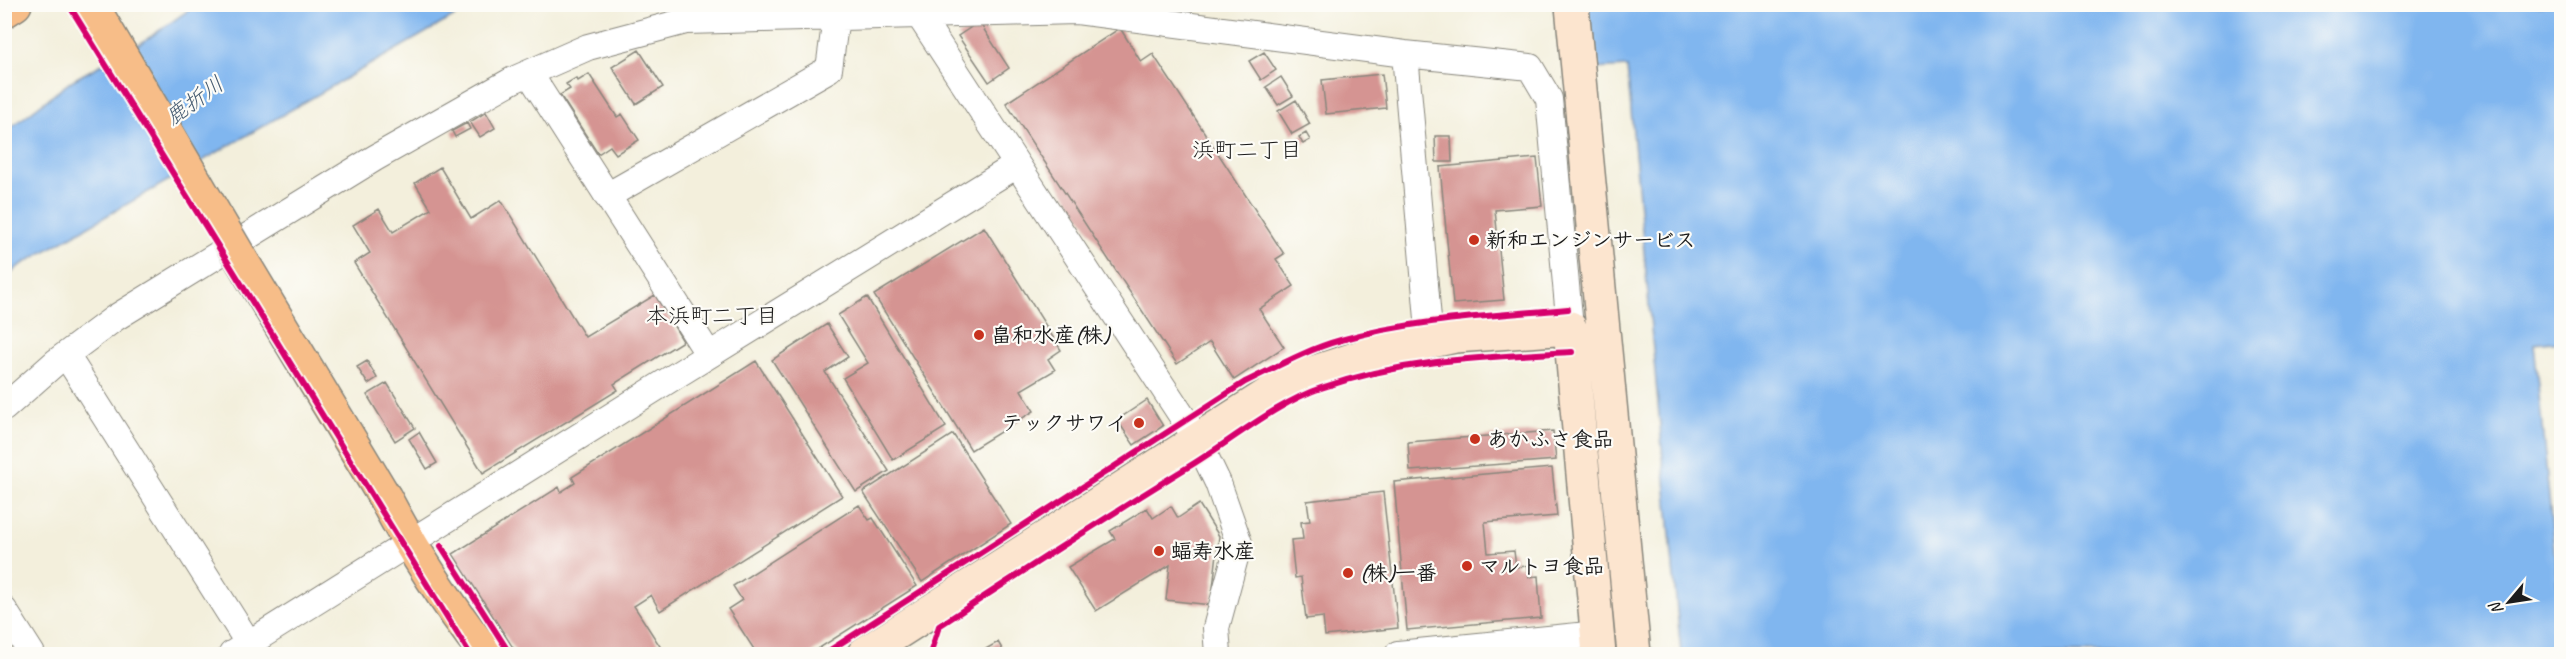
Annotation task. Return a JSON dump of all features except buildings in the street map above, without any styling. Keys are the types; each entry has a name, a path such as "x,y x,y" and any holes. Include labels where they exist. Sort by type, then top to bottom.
{"main road":[{"path":"4,11 15,4"},
{"path":"92,4 410,543 454,613 486,654"}],"street":[{"path":"1572,6 1634,654"},
{"path":"4,408 66,355 115,318 375,158 528,73 588,47 686,21 1077,11 1404,54 1530,67 1548,99 1599,644 1398,654"},
{"path":"919,15 1197,439 1218,483 1239,543 1216,628 1218,654"},
{"path":"608,196 829,69 836,17"},
{"path":"1404,54 1430,342"},
{"path":"528,73 709,355"},
{"path":"66,355 240,649 1017,165"},
{"path":"885,649 1197,439 1291,380 1370,354 1455,336 1570,328"},
{"path":"4,610 32,654"}],"water":[{"name":"鹿折川","path":"196,5 474,5 19,266 5,279 5,132 73,80 144,41"},
{"path":"1587,5 2561,5 2561,341 2534,344 2561,619 2561,654 1681,654 1627,67 1594,69"}],"cycle path":[{"path":"72,10 470,654"},
{"path":"824,654 1245,382 1292,359 1341,340 1397,327 1454,319 1568,309"},
{"path":"930,654 939,626 1094,525 1305,394 1353,378 1415,365 1476,358 1572,352"},
{"path":"441,546 510,654"}],"place":[{"name":"新和エンジンサービス","path":"1474,240"},
{"name":"畠和水産(株)","path":"979,335"},
{"name":"テックサワイ","path":"1139,423"},
{"name":"あかふさ食品","path":"1475,439"},
{"name":"蝠寿水産","path":"1159,551"},
{"name":"マルトヨ食品","path":"1467,566"},
{"name":"(株)一番","path":"1348,573"}],"district":[{"name":"浜町二丁目","path":"1247,149"},
{"name":"本浜町二丁目","path":"712,315"}]}
